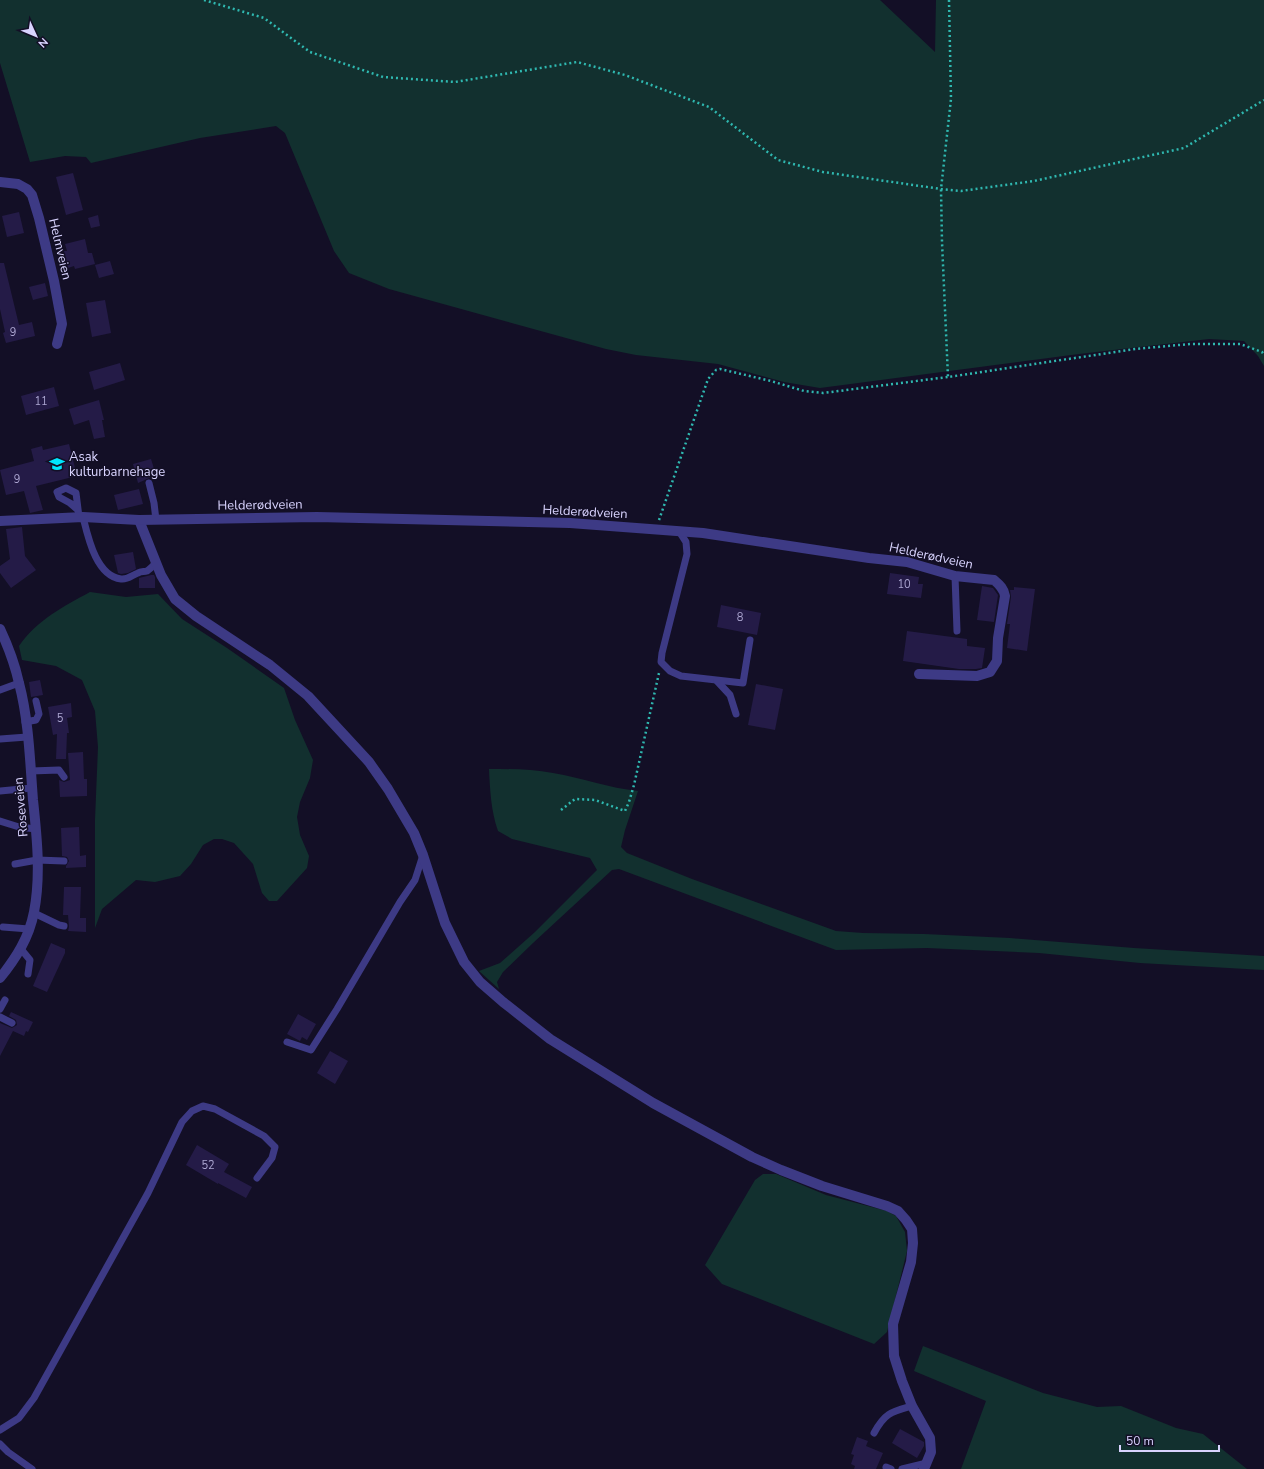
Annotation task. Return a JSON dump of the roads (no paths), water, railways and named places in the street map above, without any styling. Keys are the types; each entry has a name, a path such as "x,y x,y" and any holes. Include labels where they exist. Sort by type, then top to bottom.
{"street":[{"name":"Helmveien","path":"0,182 18,184 28,189 34,201 54,280 62,324 57,344"},
{"name":"Helderødveien","path":"0,521 80,515 139,520 317,516 570,523 680,531 732,537 869,558 907,562 955,576 994,580 1004,591 1005,596 998,638 997,661 990,672 977,676 919,674"},
{"path":"139,520 156,563 175,599 196,616 270,665 308,696 369,762 402,811 423,855 445,923 464,962 486,987 550,1039 653,1103 752,1157 822,1186 887,1206 898,1211 906,1220 912,1229 913,1243 910,1262 894,1324 894,1356 912,1406 930,1438 931,1452 926,1466"},
{"name":"Roseveien","path":"0,629 19,683 31,771 37,860 37,884 34,913 29,929 21,949 0,978"}],"lane":[{"path":"149,483 156,520"},
{"path":"80,515 98,562 105,572 122,579 130,578 137,573 147,571 156,563"},
{"path":"680,531 686,542 687,554 661,662 670,671 681,676 743,683 750,640"},
{"path":"955,576 957,631"},
{"path":"717,681 730,695 736,714"},
{"path":"0,690 19,683"},
{"path":"25,722 36,720 39,714 36,701"},
{"path":"0,740 27,737"},
{"path":"31,771 60,770 64,777"},
{"path":"0,791 32,788"},
{"path":"0,821 19,827 36,829"},
{"path":"288,1042 311,1050 348,991 400,902 415,880 423,855"},
{"path":"15,864 37,860 64,861"},
{"path":"34,913 64,926"},
{"path":"3,927 29,929"},
{"path":"21,949 30,960 28,974"},
{"path":"0,1009 5,1000"},
{"path":"0,1017 12,1022"},
{"path":"0,1430 19,1418 34,1398 148,1193 182,1122 192,1111 203,1106 215,1109 264,1136 275,1147 272,1158 257,1178"},
{"path":"874,1433 881,1421 892,1411 912,1406"},
{"path":"0,1444 8,1452 32,1469"},
{"path":"902,1469 926,1466"}],"place":[{"name":"Asak kulturbarnehage","path":"57,464"}]}
